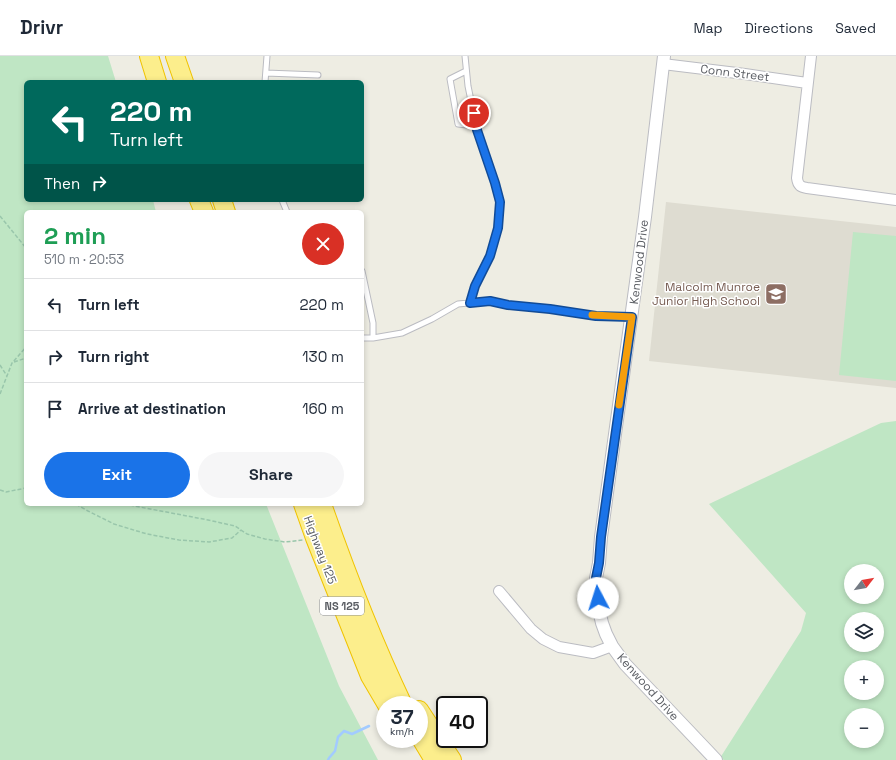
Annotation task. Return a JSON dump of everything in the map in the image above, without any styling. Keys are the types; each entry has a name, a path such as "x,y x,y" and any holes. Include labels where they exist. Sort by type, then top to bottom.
{"highway":[{"path":"149,56 156,80"},
{"path":"175,56 183,80"},
{"name":"Highway 125","path":"304,506 370,676 382,696"},
{"name":"Highway 125","path":"323,506 347,574 399,696"},
{"path":"347,574 411,696"},
{"path":"428,724 452,760"},
{"path":"413,748 420,760"},
{"path":"427,748 434,760"}],"street":[{"path":"811,56 797,182 800,187 896,200"},
{"name":"Conn Street","path":"663,60 807,83"},
{"name":"Kenwood Drive","path":"663,60 645,217 596,578 599,610 606,634 612,646 624,664 716,760"},
{"path":"499,591 531,629 549,642 559,647 593,653 612,646"}],"lane":[{"path":"265,80 267,56"},
{"path":"465,56 468,86 476,126 500,202 498,228 490,256 475,286 470,303"},
{"path":"466,71 450,80 458,124 476,126"},
{"path":"266,73 318,75"},
{"path":"364,283 373,323 373,338"},
{"path":"364,338 402,334 458,304 490,301 508,305 550,309 596,316 632,317"}],"path":[{"path":"0,216 24,246"},
{"path":"0,394 12,363 24,349"},
{"path":"12,363 24,359"},
{"path":"0,365 6,376"},
{"path":"0,490 6,492 24,488"},
{"path":"79,506 114,524 147,534 179,540 209,542 232,538 242,530"},
{"path":"134,506 235,526 247,534 265,539 285,542 315,538"}],"shaded area":[{"name":"Malcolm Munroe Junior High School","path":"666,202 896,227 896,388 649,361"}],"green space":[{"path":"0,56 108,56 115,80 24,80 24,202 154,202 156,210 24,210 24,506 267,506 339,686 378,760 0,760"},
{"path":"853,232 896,236 896,381 839,375"},
{"path":"896,421 896,760 724,760 720,758 801,631 806,613 709,504 881,423"}],"waterway":[{"path":"328,760 335,751 338,737 344,731 352,734 369,726"}],"slow traffic":[{"path":"592,315 632,317 619,405"}],"place":[{"name":"Malcolm Munroe Junior High School","path":"776,294"}],"route":[{"path":"474,113 477,130 500,202 498,228 490,256 475,286 470,303 490,301 508,305 550,309 596,316 632,317 596,578 598,598"}]}
